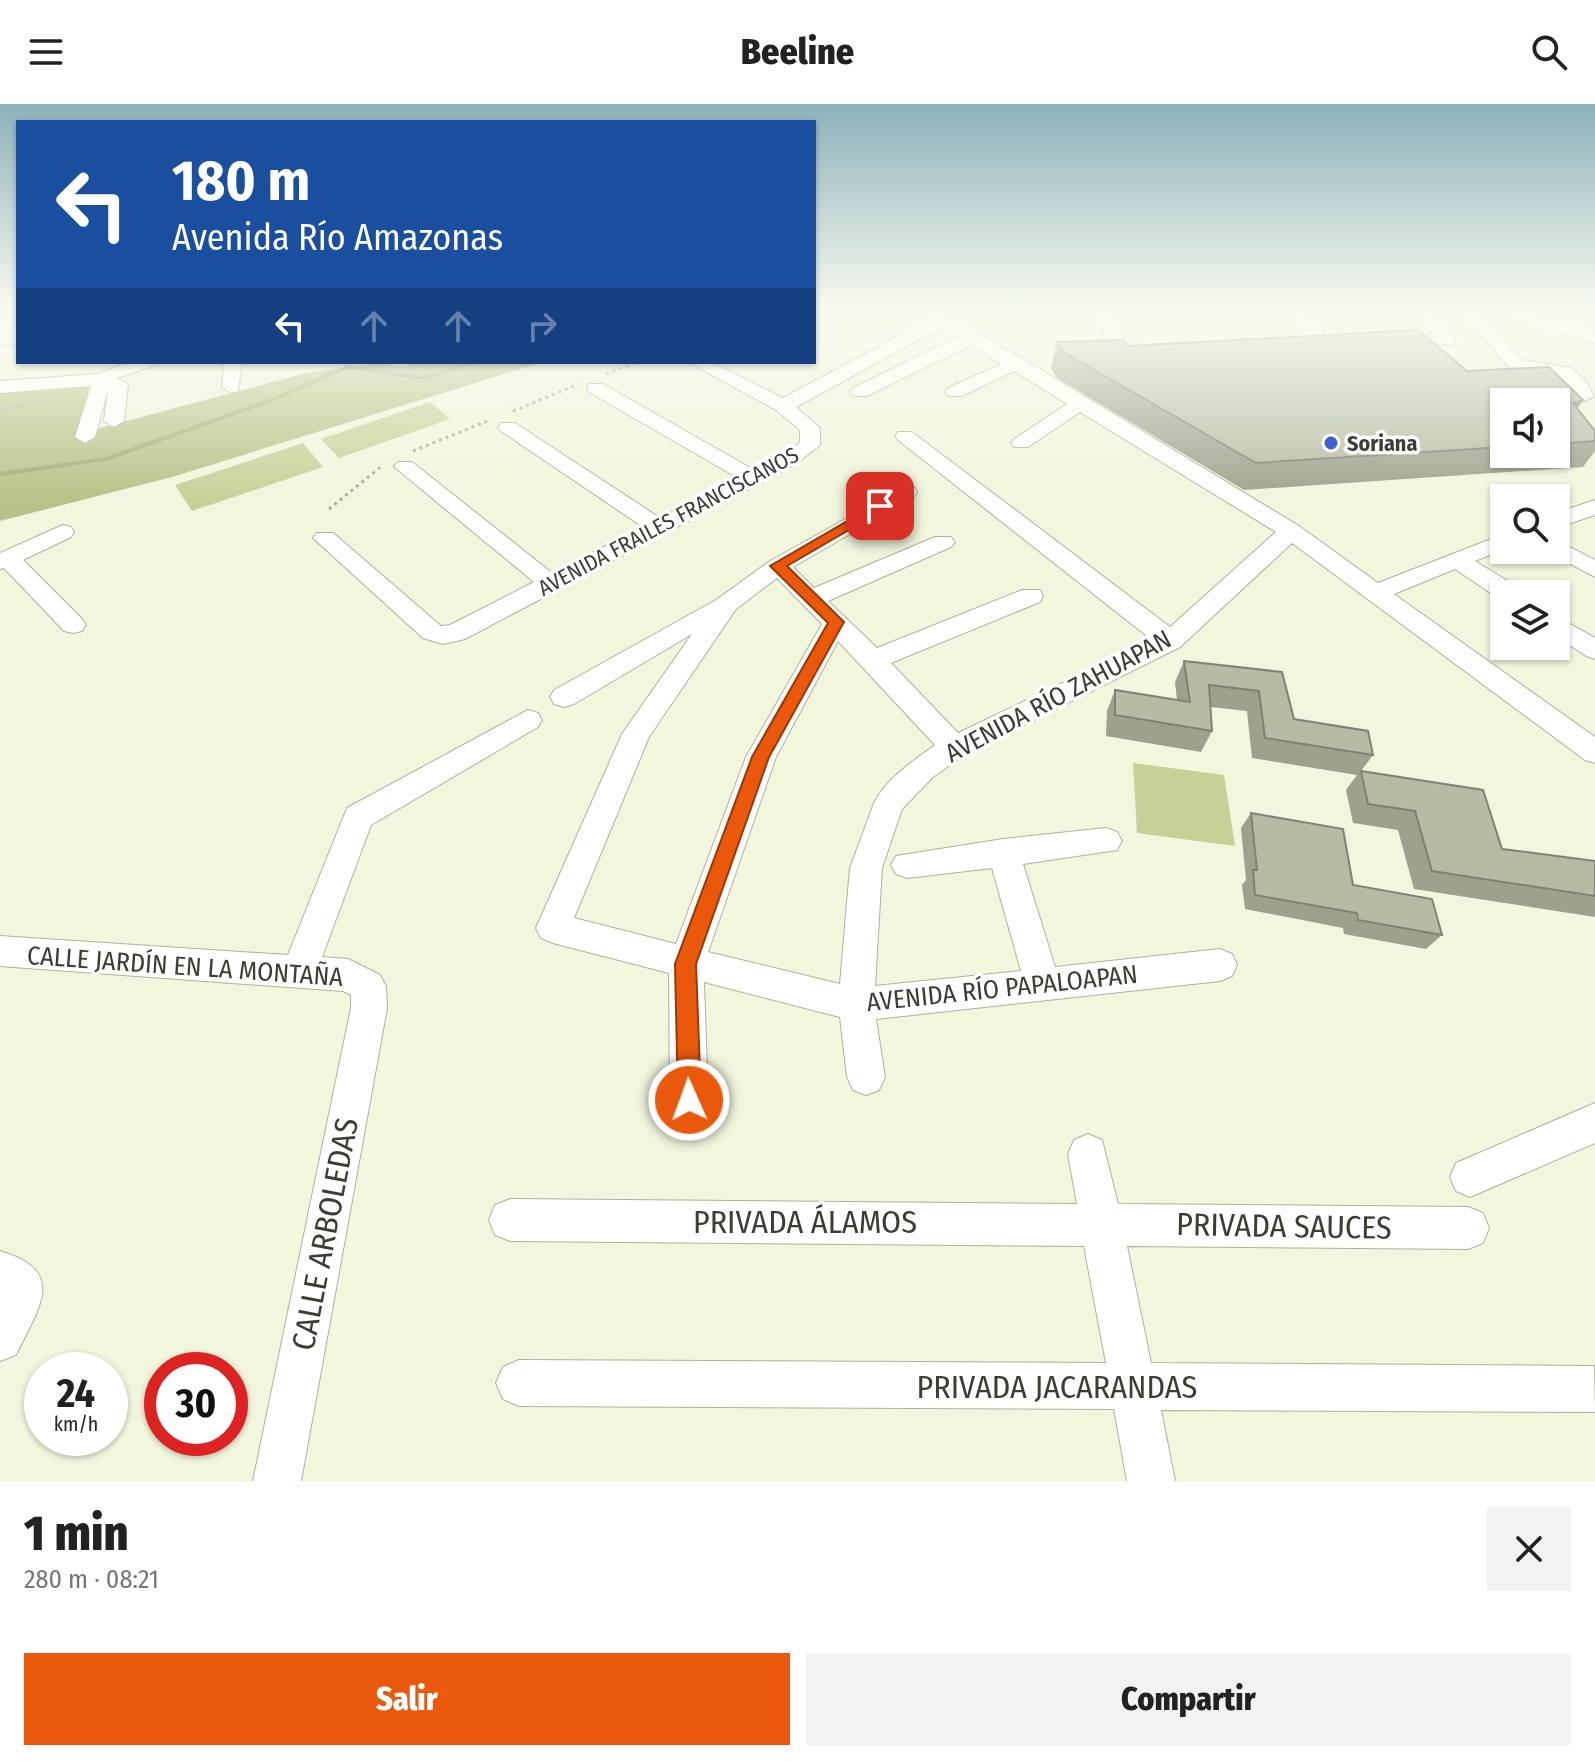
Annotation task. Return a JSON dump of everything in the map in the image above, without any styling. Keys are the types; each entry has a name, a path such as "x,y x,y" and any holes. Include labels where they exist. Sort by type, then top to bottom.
{"street":[{"path":"85,437 101,382 111,375"},
{"path":"231,387 232,375"},
{"path":"723,375 783,406"},
{"name":"AVENIDA FRAILES FRANCISCANOS","path":"325,538 432,632 443,635 456,633 789,460 810,445 810,428 783,406 840,375"},
{"path":"860,392 891,375"},
{"path":"955,392 997,375"},
{"path":"1044,375 1082,402 1291,531 1595,752"},
{"path":"1571,375 1579,383 1584,396 1574,399"},
{"path":"0,387 101,382 119,384 114,421"},
{"path":"593,382 753,478"},
{"path":"1021,443 1082,402"},
{"path":"508,427 658,527"},
{"path":"905,436 1171,641"},
{"path":"400,460 551,584"},
{"path":"564,697 727,603 778,566 906,492"},
{"path":"1570,516 1595,507"},
{"name":"AVENIDA RÍO ZAHUAPAN","path":"866,1077 856,1005 866,868 889,803 923,769 954,747 1171,641 1291,531"},
{"path":"63,532 4,560 73,625"},
{"path":"812,598 943,542"},
{"path":"1375,593 1490,546"},
{"path":"1570,555 1595,570"},
{"path":"1456,559 1490,581"},
{"path":"778,566 873,660 954,747"},
{"path":"873,660 1031,596"},
{"name":"AVENIDA RÍO PAPALOAPAN","path":"727,603 636,734 553,928 856,1005 1220,965"},
{"path":"689,1100 686,964 761,757 836,622"},
{"path":"1570,633 1595,650"},
{"path":"299,972 358,817 528,720"},
{"path":"907,865 1106,841"},
{"path":"1003,852 1042,983"},
{"name":"CALLE JARDÍN EN LA MONTAÑA","path":"0,951 348,975 368,986"},
{"name":"CALLE ARBOLEDAS","path":"277,1481 369,1008 368,986"},
{"path":"1470,1177 1595,1123"},
{"path":"1088,1154 1151,1481"},
{"name":"PRIVADA ÁLAMOS","path":"510,1220 1100,1224"},
{"name":"PRIVADA SAUCES","path":"1100,1224 1468,1228"},
{"path":"0,1273 14,1277 21,1284 19,1300 0,1339"},
{"name":"PRIVADA JACARANDAS","path":"519,1383 1594,1389"}],"path":[{"path":"329,509 400,460 608,375"}],"green space":[{"path":"298,375 500,375 172,477 0,521 0,392 90,382 81,433"},
{"path":"430,402 450,419 339,458 321,439"},
{"path":"303,443 323,467 192,511 175,485"},
{"path":"1133,763 1224,775 1235,846 1137,833"}],"building":[{"path":"1103,375 1558,375 1583,400 1573,403 1595,431 1595,441 1570,443 1570,388 1490,388 1490,448 1256,463"},
{"path":"1184,661 1282,672 1294,719 1368,731 1373,755 1265,738 1259,691 1209,685 1212,731 1115,715 1115,690 1190,702"},
{"path":"1361,771 1483,790 1502,849 1595,861 1595,896 1432,871 1415,811 1368,804"},
{"path":"1251,813 1343,829 1353,885 1432,899 1442,935 1358,920 1357,913 1255,895 1253,870 1257,870"}],"waterway":[{"path":"0,474 106,459 272,400 329,375"},
{"path":"405,375 424,378 433,375"}],"place":[{"name":"Soriana","path":"1331,443"}],"route":[{"path":"689,1100 686,964 761,757 836,622 778,566 880,506"}]}
